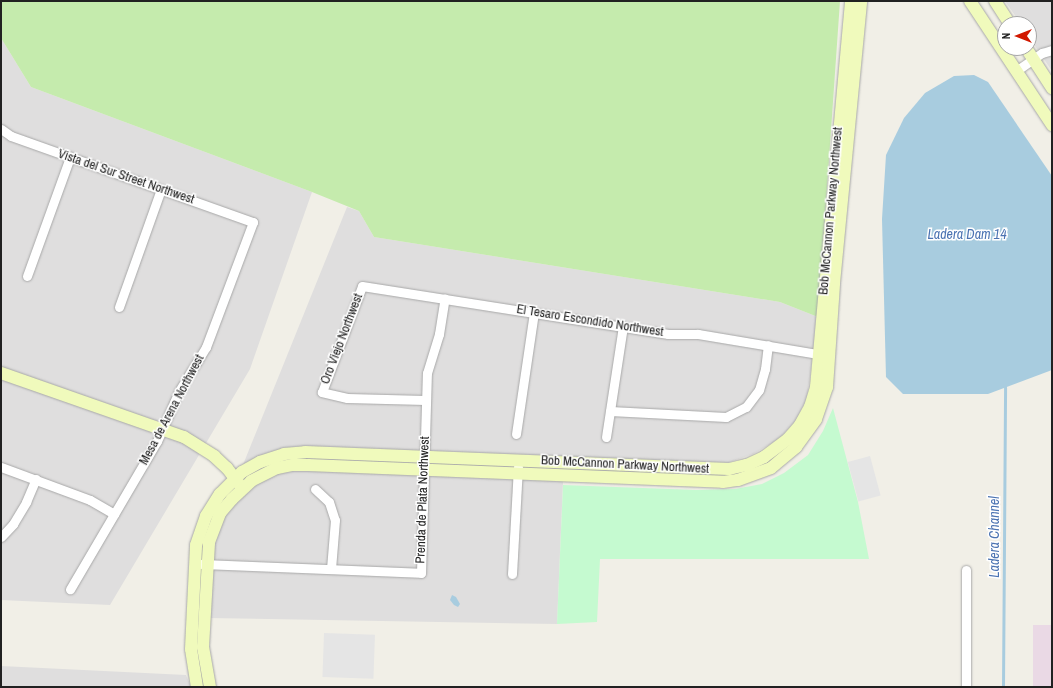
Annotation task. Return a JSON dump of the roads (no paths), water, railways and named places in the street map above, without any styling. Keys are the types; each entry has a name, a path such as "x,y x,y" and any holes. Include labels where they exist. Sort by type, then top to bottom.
{"street":[{"name":"Bob McCannon Parkway Northwest","path":"197,687 190,649 196,545 206,516 220,494 234,478 260,462 284,454 294,453 424,456 729,469 747,465 777,449 788,439 800,425 810,407 816,387 851,1"},
{"name":"Bob McCannon Parkway Northwest","path":"210,687 206,674 202,647 209,542 220,514 242,488 251,481 277,468 293,465 424,469 709,482 738,480 771,468 796,447 807,434 816,419 827,386 834,283 861,1"},
{"path":"970,1 1052,125"},
{"path":"995,1 1005,16"},
{"path":"1016,71 1033,59 1052,50"},
{"path":"1031,56 1052,88"},
{"name":"Vista del Sur Street Northwest","path":"1,129 11,136 253,222"},
{"path":"27,276 70,157"},
{"path":"119,307 161,189"},
{"name":"Mesa de Arena Northwest","path":"70,589 163,429 179,391 206,347 253,222"},
{"name":"El Tesaro Escondido Northwest","path":"362,286 668,334 698,334 818,354"},
{"name":"Oro Viejo Northwest","path":"362,286 322,392 347,398 425,400"},
{"name":"Prenda de Plata Northwest","path":"194,563 420,573 425,400 428,373 439,334 445,298"},
{"path":"516,434 534,312"},
{"path":"606,437 623,326"},
{"path":"610,411 726,417 746,407 759,390 765,369 768,345"},
{"path":"1,373 184,437 221,462 242,488"},
{"path":"512,574 519,460"},
{"path":"1,467 90,500 114,514"},
{"path":"1,537 13,524 26,502 36,479"},
{"path":"315,489 329,502 335,520 331,569"},
{"path":"966,570 966,687"}],"water":[{"name":"Ladera Dam 14","path":"974,75 988,82 1052,176 1052,370 988,394 903,394 886,377 882,219 886,155 904,118 925,93 954,76"},
{"path":"452,595 456,597 460,604 458,607 450,600"}],"waterway":[{"name":"Ladera Channel","path":"1003,687 1005,388"}]}
